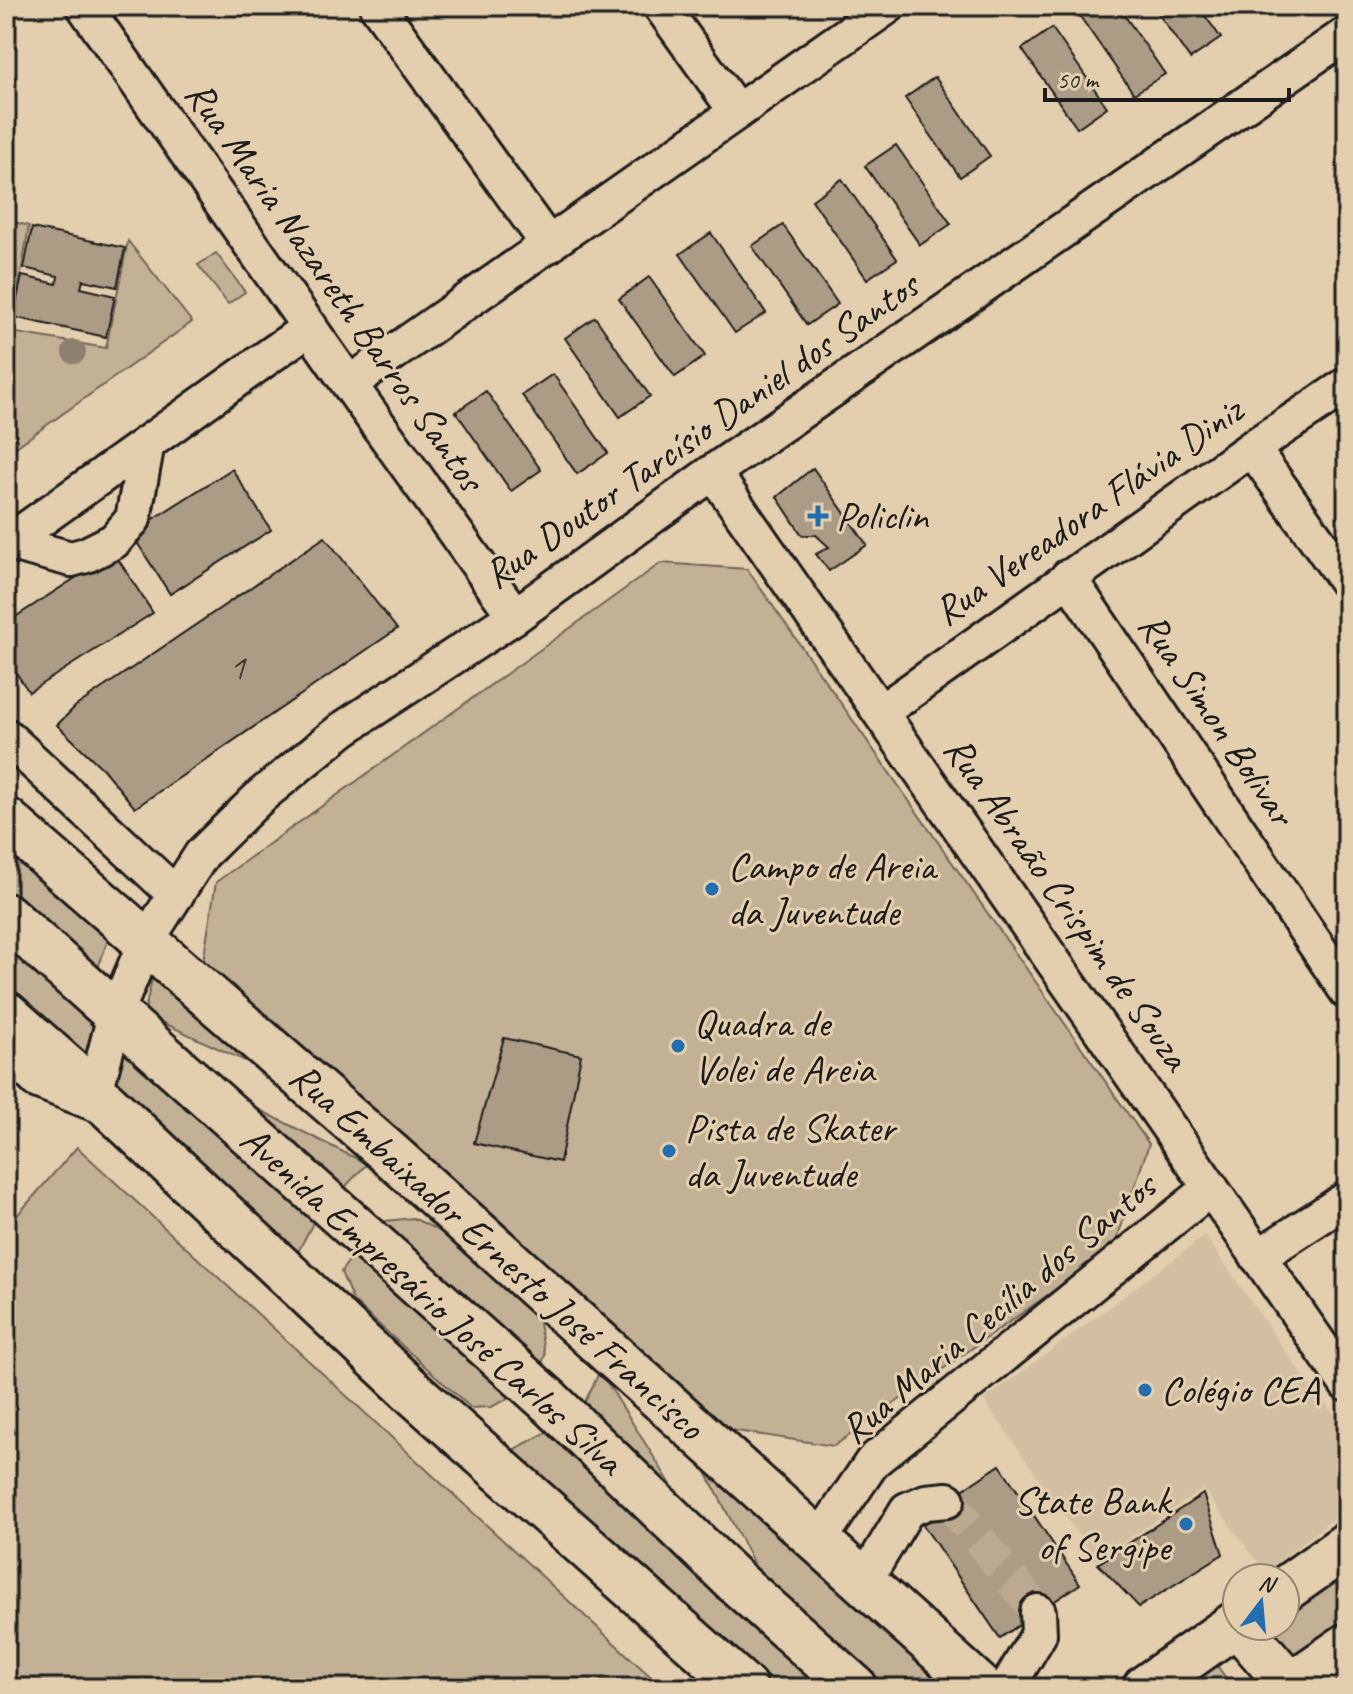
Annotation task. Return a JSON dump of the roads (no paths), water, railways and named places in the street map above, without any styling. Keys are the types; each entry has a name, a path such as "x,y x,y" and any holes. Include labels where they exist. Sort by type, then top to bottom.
{"main road":[{"name":"Rua Embaixador Ernesto José Francisco","path":"6,820 390,1154 820,1539 981,1688"},
{"name":"Avenida Empresário José Carlos Silva","path":"6,916 549,1401 735,1581 855,1688"},
{"name":"Avenida Empresário José Carlos Silva","path":"6,1014 105,1102 416,1395 745,1688"},
{"path":"1301,1578 1347,1545"},
{"path":"1145,1688 1221,1635"},
{"path":"1252,1642 1288,1687 1347,1646"}],"street":[{"name":"Rua Maria Nazareth Barros Santos","path":"84,6 515,616"},
{"path":"377,6 549,245"},
{"path":"661,6 737,112"},
{"path":"349,384 888,6"},
{"name":"Rua Doutor Tarcísio Daniel dos Santos","path":"105,1102 115,1015 146,941 202,854 262,795 343,729 515,616 713,472 1347,34"},
{"path":"7,543 310,327"},
{"name":"Rua Vereadora Flávia Diniz","path":"881,712 1068,577 1347,385"},
{"path":"7,543 71,559 114,541 133,519 147,443"},
{"path":"1252,448 1347,582"},
{"name":"Rua Abraão Crispim de Souza","path":"713,472 1347,1384"},
{"name":"Rua Simon Bolivar","path":"1068,577 1347,991"},
{"path":"6,736 176,895"},
{"path":"6,1029 26,1069 38,1081 105,1102"},
{"name":"Rua Maria Cecília dos Santos","path":"820,1539 873,1461 1211,1188"},
{"path":"1258,1257 1347,1199"},
{"path":"865,1580 907,1510 926,1502 947,1500"},
{"path":"1007,1688 1039,1634 1038,1612"}],"tunnel":[{"path":"947,1500 1038,1612"}],"place":[{"name":"Policlin","path":"818,516"},
{"name":"Campo de Areia da Juventude","path":"712,889"},
{"name":"Quadra de Volei de Areia","path":"678,1046"},
{"name":"Pista de Skater da Juventude","path":"669,1151"},
{"name":"Colégio CEA","path":"1145,1390"},
{"name":"State Bank of Sergipe","path":"1186,1524"}]}
